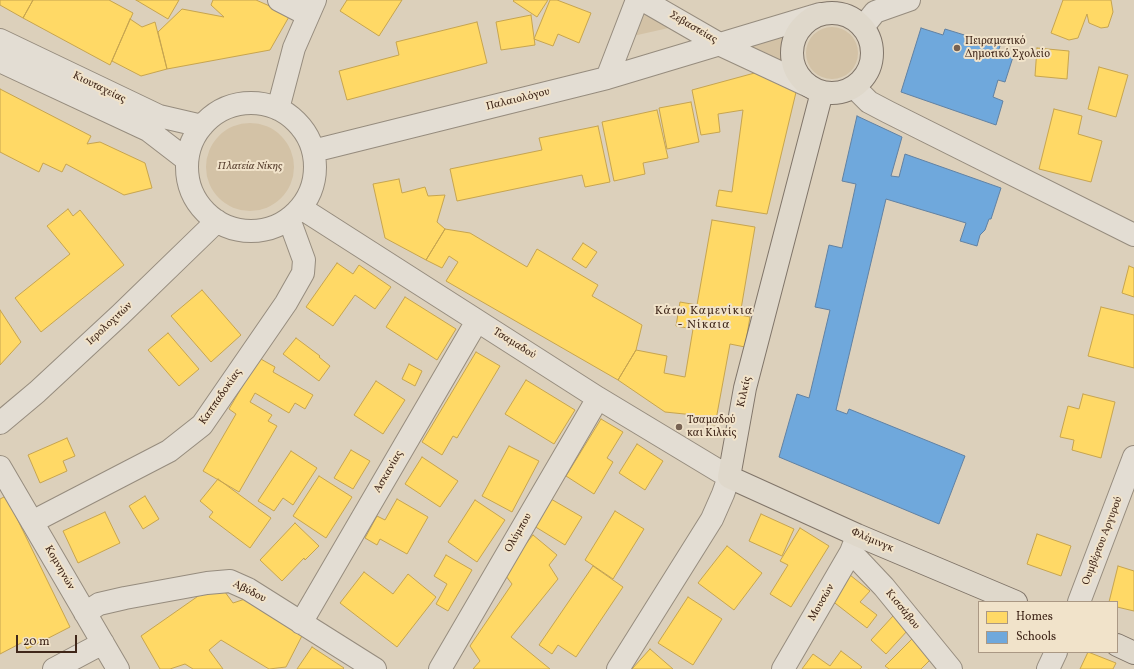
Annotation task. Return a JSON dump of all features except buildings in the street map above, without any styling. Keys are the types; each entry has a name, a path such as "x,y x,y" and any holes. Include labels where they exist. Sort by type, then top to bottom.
{"main road":[{"path":"836,9 851,17 863,27 870,40 872,56 869,70 857,85 843,92 815,89 795,70 792,49 796,34 806,22 836,9"},
{"name":"Κιλκίς","path":"729,477 745,388 815,89"},
{"name":"Φλέμινγκ","path":"729,477 854,544 1013,601"},
{"path":"1118,645 1134,652"}],"street":[{"path":"278,0 312,8 290,60 278,108"},
{"path":"606,78 637,0"},
{"name":"Σεβαστείας","path":"643,0 721,45 815,89"},
{"path":"863,27 875,12 909,0"},
{"name":"Παλαιολόγου","path":"313,151 606,78 721,45 836,9"},
{"name":"Κιουταχείας","path":"0,40 159,116 202,126"},
{"name":"Κιουταχείας","path":"0,61 148,130 188,160"},
{"path":"857,85 860,93 869,102 1134,235"},
{"path":"254,102 278,108 292,117 303,129 313,151 316,168 310,193 295,213 276,226 254,232 238,230 217,221 205,211 195,198 188,176 188,160 192,142 202,126 221,110 237,104 254,102"},
{"name":"Τσαμαδού","path":"295,213 477,321 598,398 729,477"},
{"name":"Καππαδοκίας","path":"32,522 169,451 202,425 286,303 303,273 304,260 295,213"},
{"name":"Ιερολοχιτών","path":"0,423 37,392 120,315 217,221"},
{"name":"Ασκανίας","path":"301,623 477,321"},
{"name":"Ολύμπου","path":"440,669 598,398"},
{"name":"Ουμβέρτου Αργυρού","path":"1079,601 1133,465"},
{"name":"Κομνηνών","path":"0,467 118,669"},
{"name":"Κιλκίς","path":"618,669 712,519 729,477"},
{"name":"Κισσάβου","path":"854,544 884,587 947,668"},
{"name":"Μουσών","path":"783,669 854,544"},
{"name":"Αβύδου","path":"85,613 99,604 125,598 207,583 230,581 248,589 375,669"},
{"path":"54,669 103,643"},
{"path":"1048,669 1056,653"}],"green space":[{"path":"642,9 673,27 633,36"},
{"path":"832,27 842,29 850,35 856,43 858,53 856,63 850,71 842,77 832,79 822,77 814,71 808,63 806,53 808,43 814,35 822,29"},
{"path":"784,36 782,64 747,46"},
{"name":"Πλατεία Νίκης","path":"250,123 267,126 281,136 291,150 294,167 291,184 281,198 267,208 250,211 233,208 219,198 209,184 206,167 209,150 219,136 233,126"}],"place":[{"name":"Πειραματικό Δημοτικό Σχολείο","path":"957,48"},
{"name":"Τσαμαδού και Κιλκίς","path":"679,427"}],"district":[{"name":"Κάτω Καμενίκια - Νίκαια","path":"704,319"}]}
